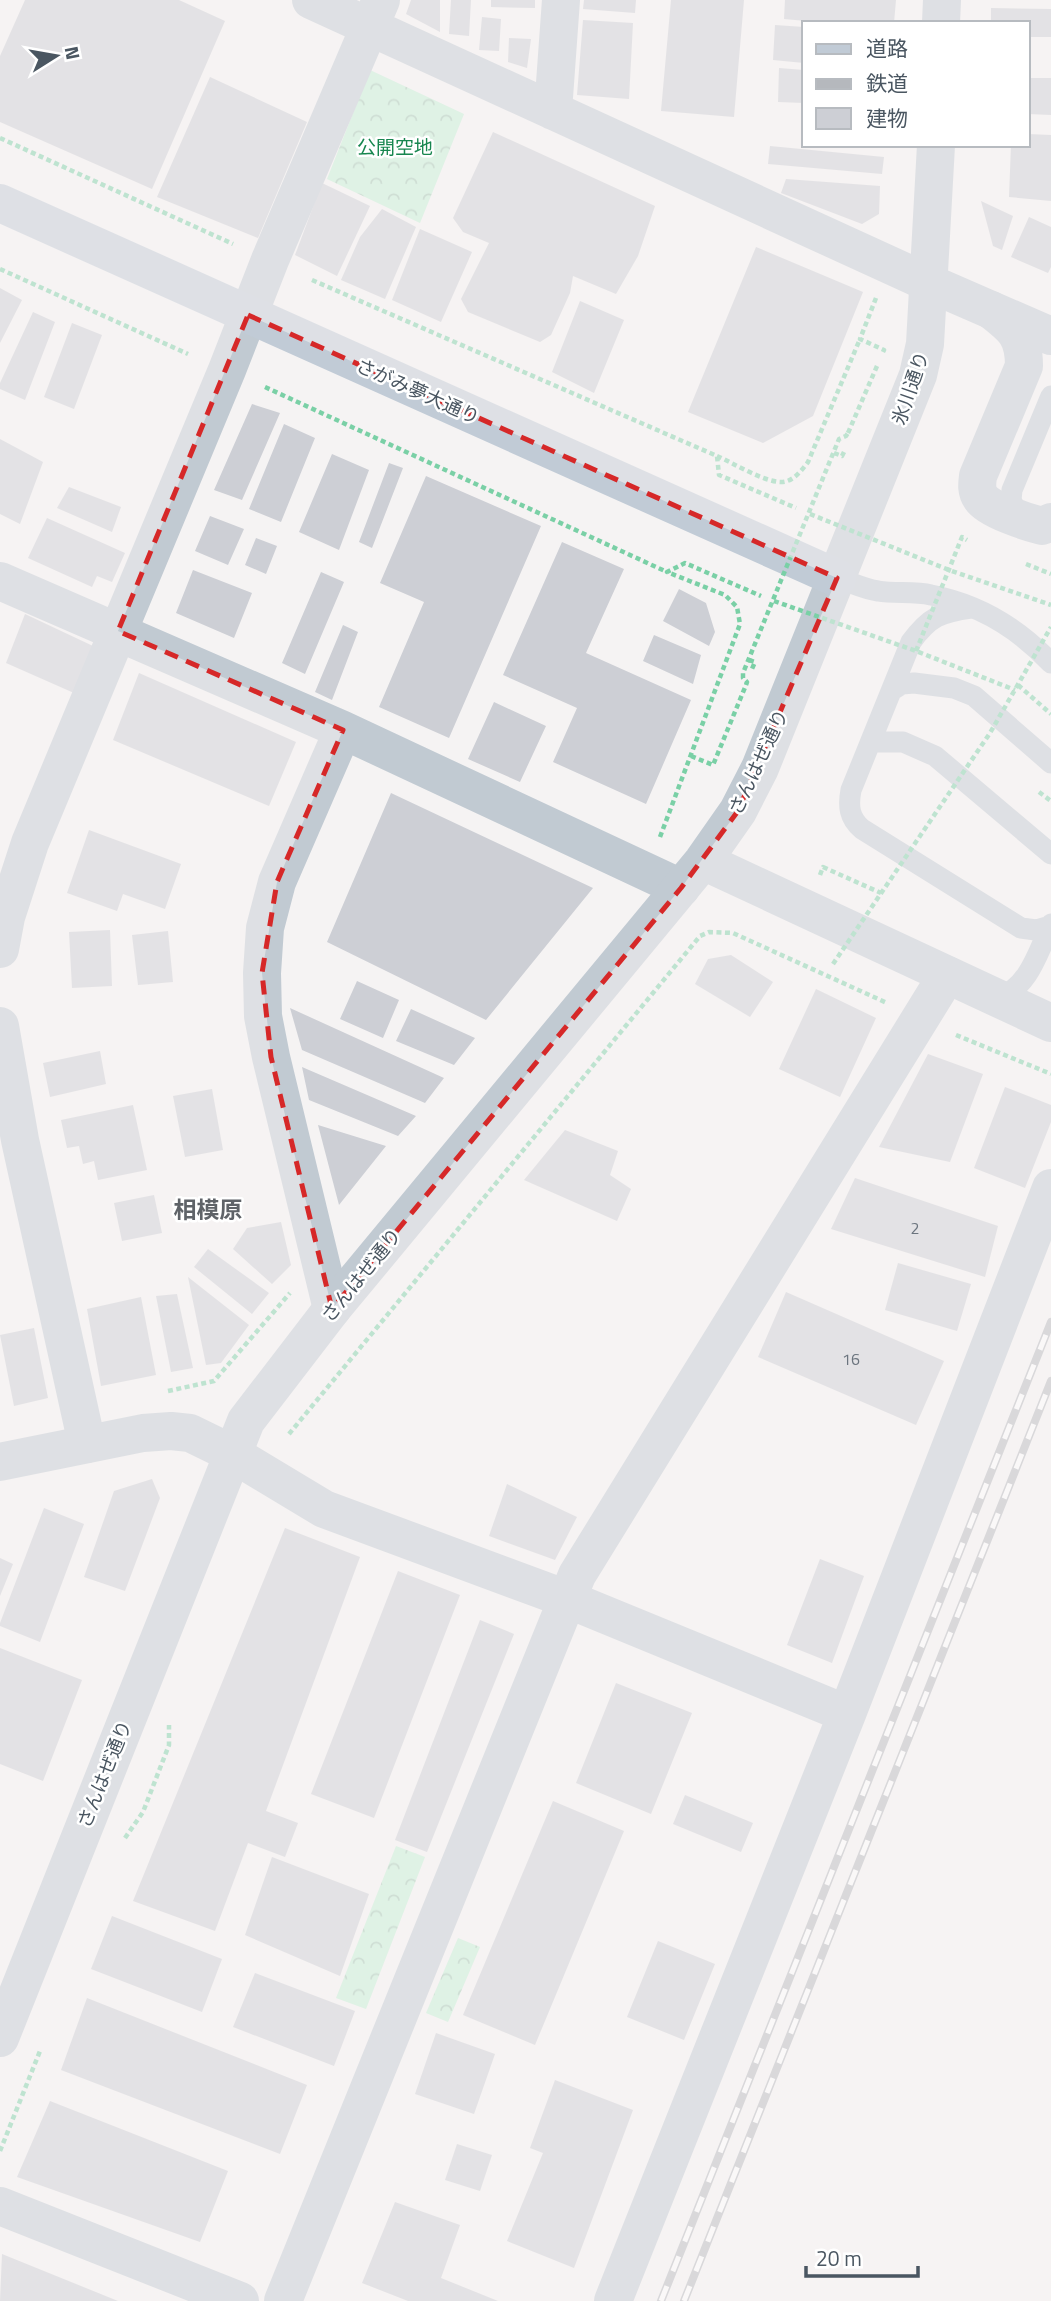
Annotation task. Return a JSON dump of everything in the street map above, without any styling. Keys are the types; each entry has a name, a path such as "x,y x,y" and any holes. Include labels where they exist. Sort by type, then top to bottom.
{"main road":[{"name":"さがみ夢大通り","path":"0,203 836,578"}],"street":[{"path":"311,0 375,13 553,111 1051,336"},
{"path":"553,111 561,0"},
{"path":"941,21 943,0"},
{"path":"0,949 6,917 30,842 375,13"},
{"name":"氷川通り","path":"836,578 918,375 925,344 936,147"},
{"path":"991,310 1015,328 1024,347 1024,366 978,476 977,489 981,499 988,505 1035,520"},
{"name":"さんはぜ通り","path":"0,2038 246,1421 332,1309 692,875 738,811 760,768 836,578"},
{"path":"0,581 343,730 692,875 947,975 1051,1023"},
{"path":"332,1309 271,1057 263,1016 262,973 265,928 277,882 343,730"},
{"path":"283,2301 577,1575 947,975"},
{"path":"0,1026 10,1143 87,1444"},
{"path":"613,2301 1051,1188"},
{"path":"0,1462 143,1433 190,1433 232,1452 324,1509 566,1599 846,1714"},
{"path":"0,2206 240,2301"}],"lane":[{"path":"1035,520 1011,500 1012,490 1051,396"},
{"path":"836,578 877,591 932,595 971,608 1008,625 1031,642 1051,663"},
{"path":"971,608 938,615 921,628 911,642 851,790 848,805 854,822 1021,928 1037,930 1051,925"},
{"path":"891,691 902,684 914,683 954,688 974,696 1051,764"},
{"path":"871,742 903,742 935,756 1051,855"},
{"path":"997,998 1010,994 1019,987 1051,925"}],"path":[{"path":"0,138 233,244"},
{"path":"0,269 188,354"},
{"path":"312,280 771,480 782,482 792,479 808,462 860,340 878,290"},
{"path":"691,756 713,765 747,682 743,673 839,439 848,433 884,350 860,340"},
{"path":"265,387 667,572 725,595 737,607 740,624 659,839"},
{"path":"834,453 842,456 846,446"},
{"path":"717,456 719,475 796,508"},
{"path":"810,514 949,570 1051,605"},
{"path":"916,650 962,537 967,540"},
{"path":"667,572 685,563 761,596"},
{"path":"1037,569 1051,574"},
{"path":"774,601 1017,688 1051,715"},
{"path":"833,964 990,733 1051,627"},
{"path":"749,660 755,662 751,671"},
{"path":"863,885 881,893"},
{"path":"285,1438 700,936 709,932 733,933 894,1008"},
{"path":"944,1031 1051,1074"},
{"path":"160,1392 214,1381 290,1292"},
{"path":"121,1848 126,1835 143,1812 169,1745 168,1729 173,1716"},
{"path":"0,2151 40,2050"}],"highlighted area":[{"path":"248,315 837,578 738,811 681,888 332,1309 271,1057 262,973 277,882 343,730 118,631"}],"green space":[{"name":"公開空地","path":"370,70 464,114 420,223 327,179"},
{"path":"396,1846 425,1857 366,2009 336,1998"},
{"path":"458,1938 480,1947 448,2022 426,2013"}],"building":[{"path":"25,0 179,0 225,21 152,189 0,122 0,56"},
{"path":"411,0 440,0 440,32 406,14"},
{"path":"451,0 471,0 469,36 449,34"},
{"path":"491,0 535,0 535,8 491,7"},
{"path":"584,0 636,0 635,13 583,9"},
{"path":"671,0 744,0 734,117 661,111"},
{"path":"785,0 896,0 894,21 784,19"},
{"path":"991,8 1051,9 1051,37 1030,37 1030,21 991,21"},
{"path":"482,17 501,19 499,51 479,50"},
{"path":"583,20 633,23 629,99 577,95"},
{"path":"775,25 802,27 802,63 773,60"},
{"path":"509,38 531,39 527,68 508,62"},
{"path":"779,68 802,70 802,103 778,102"},
{"path":"210,77 307,122 258,238 157,197"},
{"path":"1030,78 1051,78 1051,115 1030,114"},
{"path":"493,132 655,206 638,256 616,294 573,276 570,293 551,335 540,342 468,312 461,299 489,243 463,232 453,218"},
{"path":"1030,134 1051,135 1051,201 1009,197 1011,147 1030,147"},
{"path":"770,146 884,157 882,174 768,164"},
{"path":"786,179 880,186 879,214 862,224 781,193"},
{"path":"322,183 370,206 337,276 295,255"},
{"path":"981,201 1013,216 1002,250 993,246"},
{"path":"382,209 416,227 385,299 341,280 360,237"},
{"path":"1029,217 1051,227 1051,267 1048,273 1011,257"},
{"path":"420,229 472,252 441,322 392,300"},
{"path":"756,247 863,292 813,416 763,443 688,412"},
{"path":"0,288 22,300 0,343"},
{"path":"580,301 624,320 594,393 552,372"},
{"path":"33,312 55,322 25,400 0,389 0,383"},
{"path":"72,323 102,335 74,409 44,397"},
{"path":"252,404 280,413 242,500 214,490"},
{"path":"284,424 315,438 281,522 249,509"},
{"path":"0,439 43,462 20,524 0,514"},
{"path":"332,454 369,470 339,550 299,532"},
{"path":"389,463 403,468 372,548 359,542"},
{"path":"426,476 541,526 449,738 379,707 424,602 380,583"},
{"path":"69,487 121,507 112,532 57,508"},
{"path":"210,516 244,529 228,565 195,551"},
{"path":"47,518 125,553 112,582 97,576 92,587 28,558"},
{"path":"256,538 277,546 266,574 245,565"},
{"path":"562,542 624,569 586,653 691,700 646,804 553,762 577,708 503,675"},
{"path":"193,570 252,593 234,638 176,613"},
{"path":"321,572 344,582 305,674 282,663"},
{"path":"679,589 706,603 715,632 709,646 663,621"},
{"path":"25,614 93,646 74,693 6,663"},
{"path":"343,625 358,632 332,700 315,692"},
{"path":"654,635 701,655 693,684 643,661"},
{"path":"139,673 296,742 269,806 113,740"},
{"path":"494,702 546,726 520,782 468,759"},
{"path":"391,793 593,888 486,1020 327,942"},
{"path":"89,830 181,864 165,909 123,894 117,911 67,893"},
{"path":"110,930 112,986 72,988 69,932"},
{"path":"168,931 173,982 138,985 132,935"},
{"path":"731,955 773,982 750,1017 695,984 708,959"},
{"path":"357,981 399,1000 383,1038 340,1019"},
{"path":"816,989 876,1018 840,1097 779,1069"},
{"path":"290,1008 444,1078 425,1103 302,1050"},
{"path":"411,1009 475,1038 454,1065 396,1041"},
{"path":"100,1051 106,1084 50,1097 43,1063"},
{"path":"928,1054 983,1074 950,1162 879,1147"},
{"path":"302,1067 416,1116 398,1136 309,1100"},
{"path":"1005,1087 1051,1105 1051,1122 1025,1188 974,1168"},
{"path":"212,1089 223,1150 185,1157 173,1096"},
{"path":"133,1105 147,1170 98,1180 94,1161 83,1164 79,1146 67,1148 61,1120"},
{"path":"318,1125 386,1146 339,1205"},
{"path":"565,1130 618,1151 610,1175 631,1189 617,1221 524,1180"},
{"path":"855,1178 998,1226 985,1277 831,1229"},
{"path":"154,1195 162,1233 122,1241 114,1203"},
{"path":"281,1222 291,1265 272,1284 233,1249 247,1228"},
{"path":"208,1249 269,1293 252,1314 194,1267"},
{"path":"898,1263 971,1284 957,1331 885,1310"},
{"path":"188,1277 249,1325 221,1363 206,1365"},
{"path":"786,1292 944,1361 916,1425 758,1357"},
{"path":"177,1294 193,1368 171,1372 156,1296"},
{"path":"141,1297 156,1375 101,1386 87,1309"},
{"path":"34,1328 48,1398 14,1406 0,1335"},
{"path":"152,1479 160,1498 125,1591 84,1577 114,1491"},
{"path":"507,1484 577,1517 555,1560 489,1536"},
{"path":"44,1508 84,1524 40,1642 0,1626 0,1623"},
{"path":"285,1528 360,1557 266,1811 298,1823 285,1857 248,1843 215,1931 133,1901"},
{"path":"0,1558 13,1564 0,1596"},
{"path":"820,1559 864,1576 832,1663 787,1645"},
{"path":"398,1571 460,1595 374,1818 311,1794"},
{"path":"480,1620 514,1634 427,1852 395,1840"},
{"path":"0,1648 82,1680 43,1781 0,1764"},
{"path":"616,1683 692,1713 651,1814 576,1783"},
{"path":"685,1795 753,1823 741,1852 673,1824"},
{"path":"553,1801 624,1831 535,2045 463,2015"},
{"path":"272,1857 369,1894 340,1976 245,1935"},
{"path":"112,1916 222,1959 202,2012 91,1969"},
{"path":"658,1941 715,1964 684,2040 627,2017"},
{"path":"255,1973 355,2011 334,2066 233,2027"},
{"path":"87,1998 307,2085 280,2154 61,2070"},
{"path":"436,2033 495,2054 474,2114 415,2094"},
{"path":"555,2080 633,2110 574,2268 507,2241 543,2153 530,2148"},
{"path":"50,2101 228,2171 200,2242 17,2177"},
{"path":"457,2144 492,2155 480,2191 445,2180"},
{"path":"395,2202 460,2225 441,2278 498,2301 408,2301 362,2283"},
{"path":"2,2254 118,2301 0,2301"}],"railway":[{"path":"661,2301 1051,1322"},
{"path":"684,2301 1051,1381"}],"district":[{"name":"相模原","path":"208,1210"}]}
